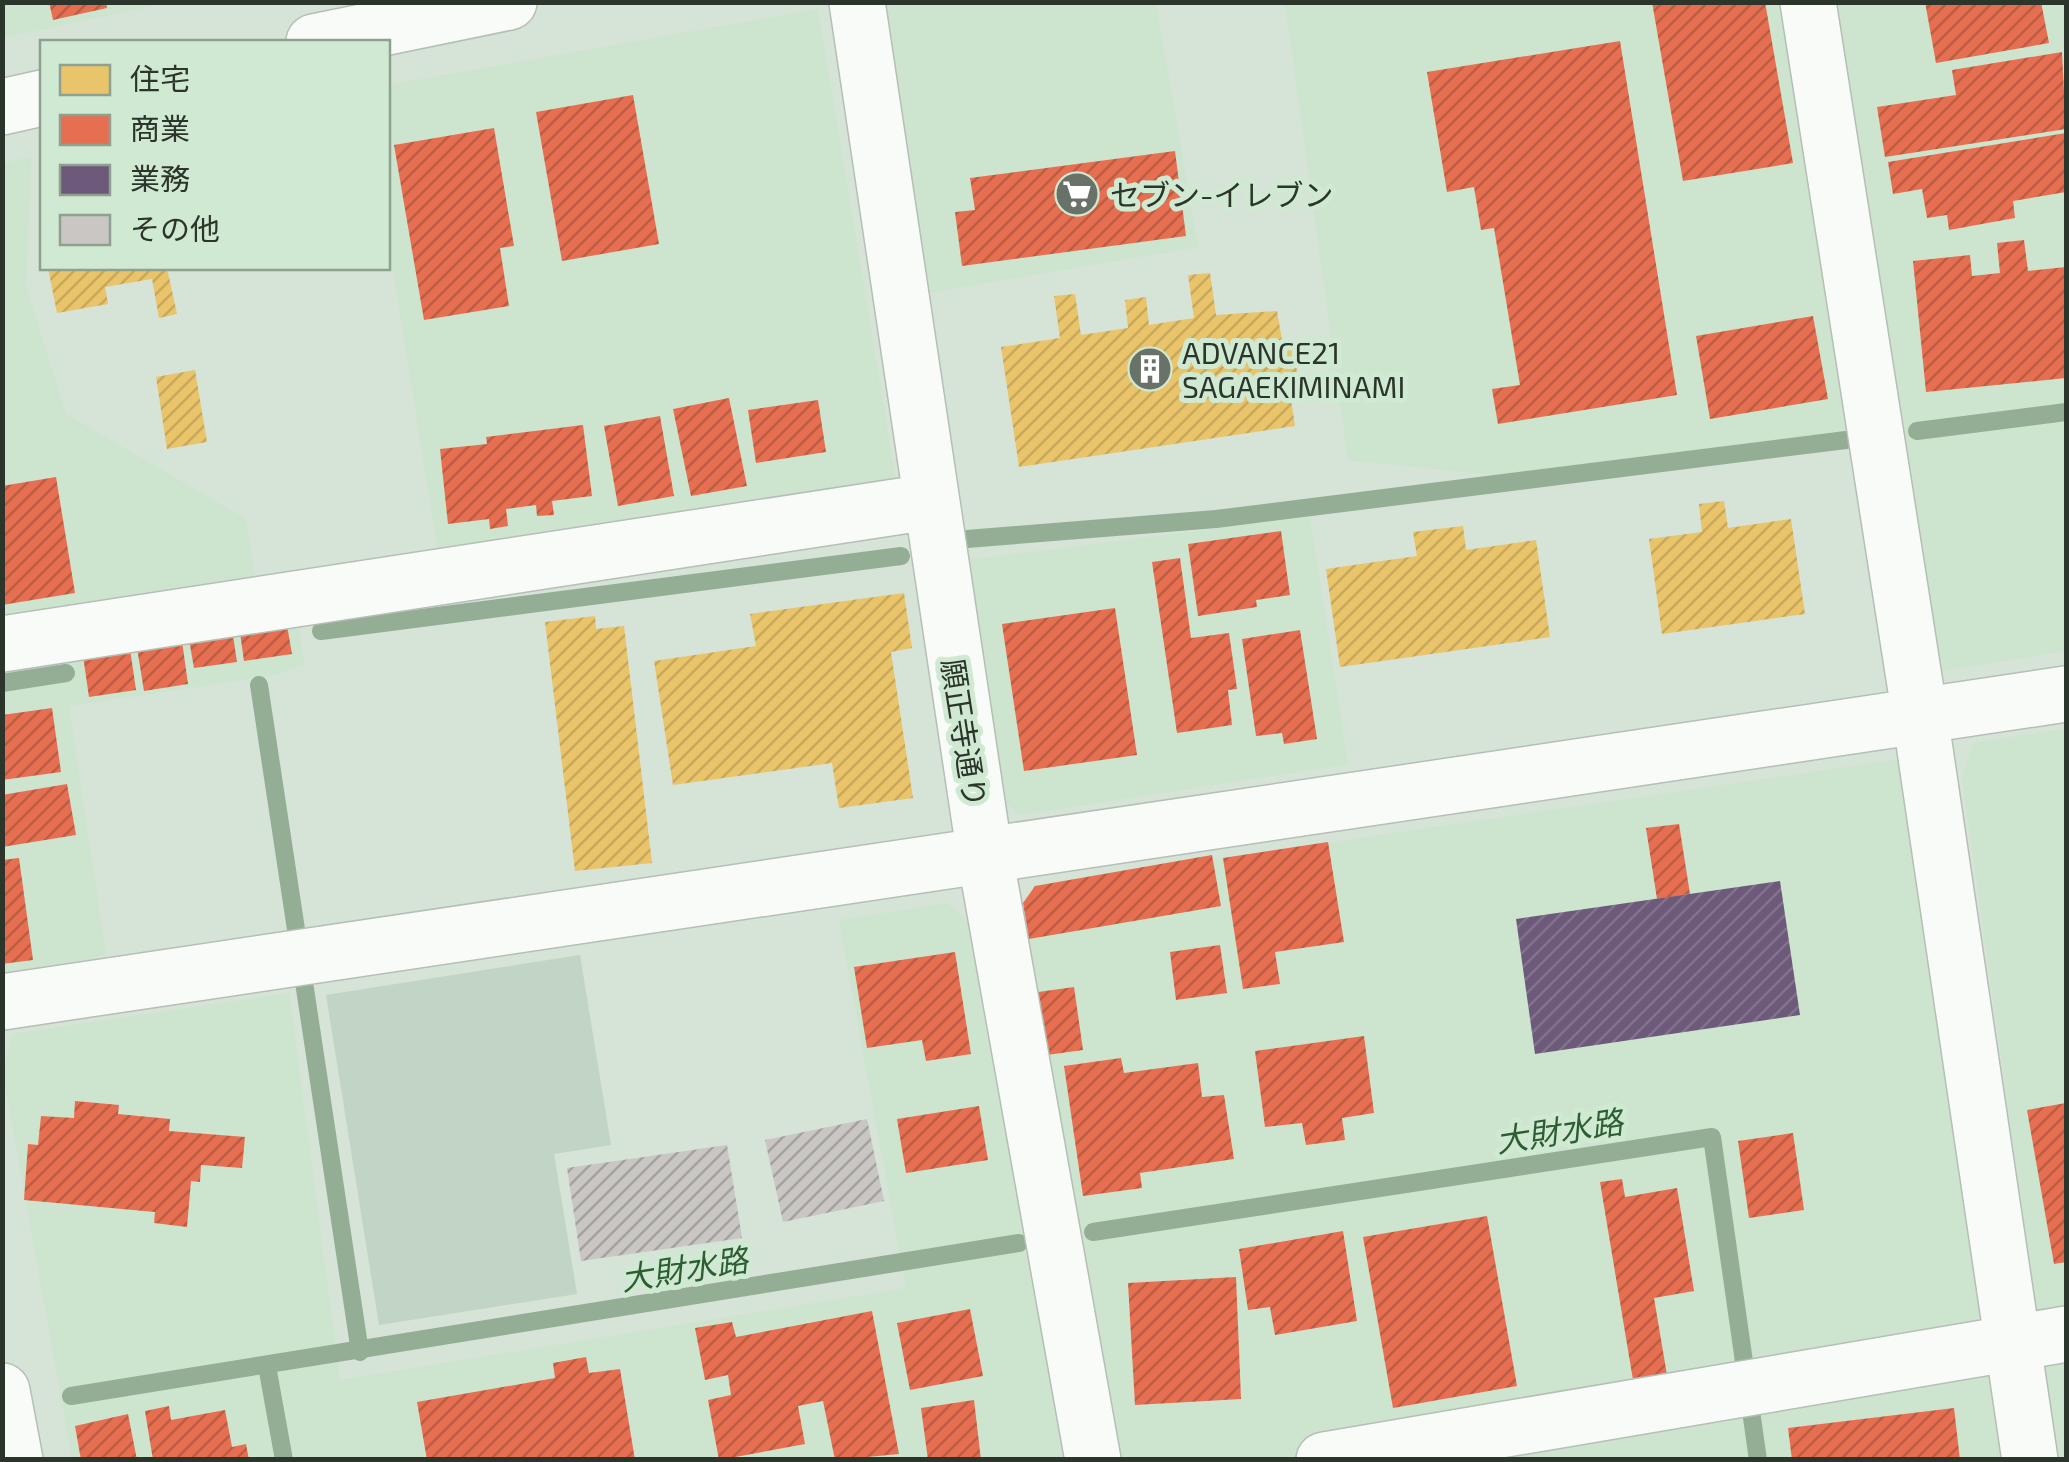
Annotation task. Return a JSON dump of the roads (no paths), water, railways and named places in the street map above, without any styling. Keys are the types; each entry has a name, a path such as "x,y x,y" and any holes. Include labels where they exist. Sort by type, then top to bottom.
{"street":[{"path":"324,40 509,2"},
{"name":"願正寺通り","path":"857,2 928,502 985,856 1093,1460"},
{"path":"1808,2 1920,716 2030,1460"},
{"path":"2,107 40,98"},
{"path":"2,644 928,502"},
{"path":"2,1002 2066,694"},
{"path":"1324,1460 2066,1334"},
{"path":"2,1391 15,1460"}],"waterway":[{"path":"1917,431 2066,412"},
{"path":"967,539 1216,519 1846,440"},
{"path":"321,631 901,556"},
{"path":"2,683 66,673"},
{"path":"259,685 360,1352"},
{"name":"大財水路","path":"1093,1232 1712,1137 1758,1460"},
{"name":"大財水路","path":"71,1396 1019,1243"},
{"path":"267,1366 284,1460"}],"place":[{"name":"セブン-イレブン","path":"1077,194"},
{"name":"ADVANCE21 SAGAEKIMINAMI","path":"1150,369"}]}
